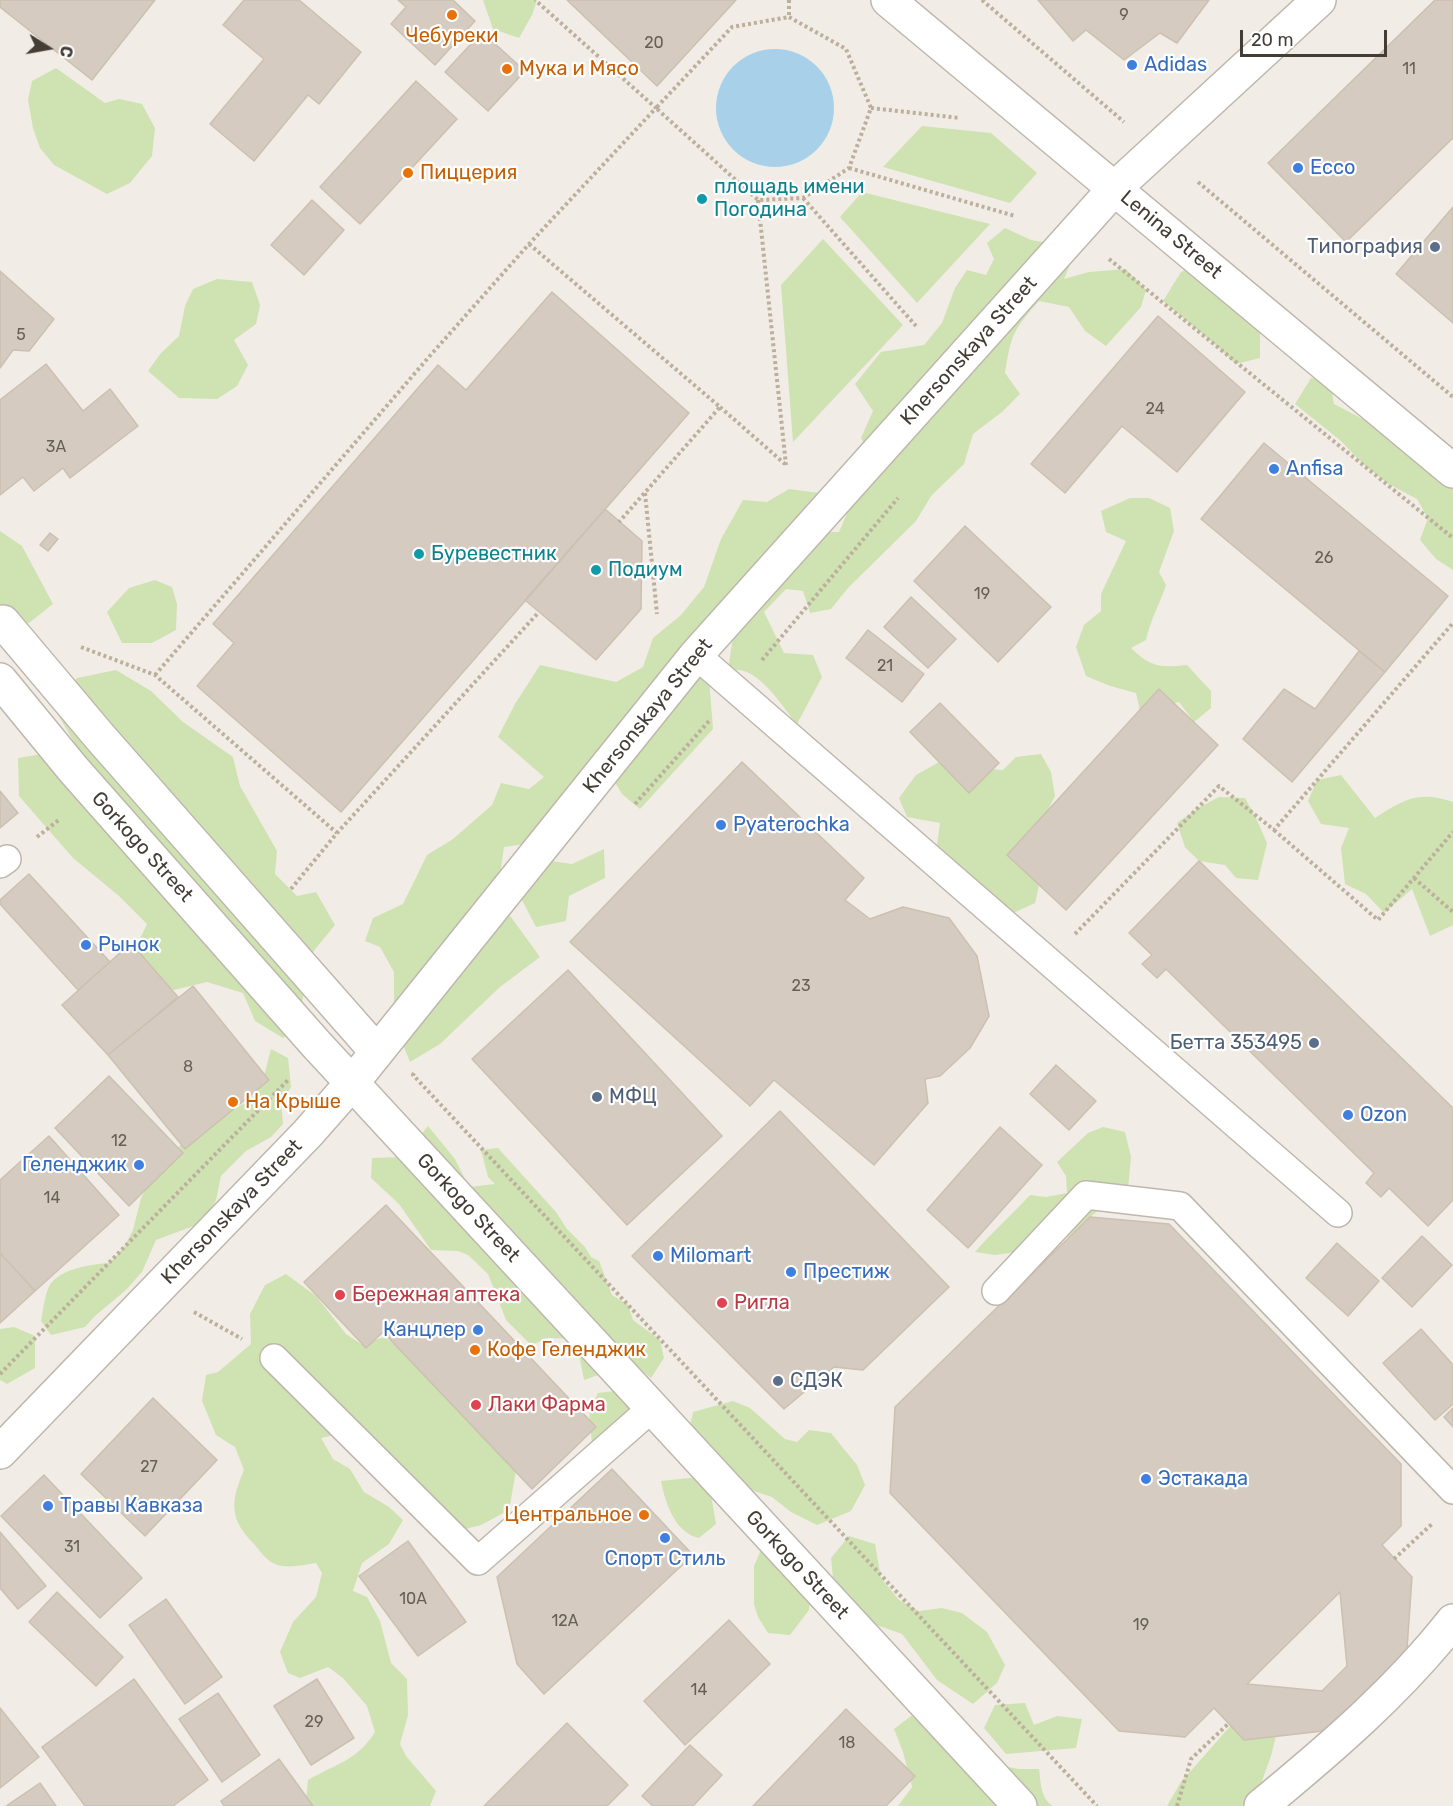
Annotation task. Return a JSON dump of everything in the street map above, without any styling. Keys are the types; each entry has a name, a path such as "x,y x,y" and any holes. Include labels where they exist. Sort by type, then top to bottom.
{"street":[{"name":"Lenina Street","path":"888,0 1453,471"},
{"name":"Khersonskaya Street","path":"0,1452 308,1133 352,1083 696,655 1115,188 1320,0"},
{"name":"Gorkogo Street","path":"0,624 3,622 100,737 377,1052"},
{"name":"Gorkogo Street","path":"0,680 73,769 352,1083 1020,1806"},
{"path":"1261,1806 1338,1743 1424,1657 1453,1621"}],"lane":[{"path":"696,655 1338,1213"},
{"path":"996,1291 1086,1195 1179,1206 1453,1490"},
{"path":"274,1358 478,1561 652,1408"}],"path":[{"path":"529,244 786,465 758,200 536,0"},
{"path":"789,0 789,17"},
{"path":"982,0 1124,122"},
{"path":"154,675 529,244 732,27 789,17 846,49 871,108 849,168 802,198 758,200"},
{"path":"871,108 971,119"},
{"path":"849,168 1015,216"},
{"path":"1198,182 1453,396"},
{"path":"802,198 916,326"},
{"path":"1103,254 1453,538"},
{"path":"619,522 720,407"},
{"path":"633,806 737,690 905,490"},
{"path":"645,492 657,614"},
{"path":"264,922 337,833 538,613"},
{"path":"1274,830 1453,623"},
{"path":"79,647 154,675 337,833"},
{"path":"1048,961 1219,786 1378,920 1453,832"},
{"path":"1414,878 1453,912"},
{"path":"415,1065 413,1075 1097,1806"},
{"path":"0,1374 290,1077"},
{"path":"185,1307 274,1358"},
{"path":"1394,1559 1438,1520"},
{"path":"1177,1806 1191,1759 1228,1723"}],"green space":[{"path":"483,0 537,0 532,15 519,38 493,29"},
{"path":"56,68 105,103 119,99 142,104 155,128 152,156 130,183 107,194 54,165 40,148 33,128 28,100 32,81"},
{"path":"922,126 991,133 1037,173 1010,203 883,167"},
{"path":"862,192 990,224 917,303 840,217"},
{"path":"1005,228 1031,240 1077,248 1064,279 1089,272 1126,269 1146,290 1141,307 1106,346 1085,331 1069,307 1039,301 1018,327 1009,350 1005,373 1020,394 1002,412 973,434 964,464 931,496 916,521 848,588 831,609 810,613 803,591 786,589 764,612 784,653 813,655 822,677 797,724 758,679 739,670 728,670 733,637 708,665 713,729 640,809 622,794 613,779 546,841 504,847 496,904 511,917 540,957 500,987 440,1044 410,1062 394,1023 394,972 380,947 365,941 373,918 403,904 427,855 453,839 492,805 501,783 529,789 544,777 498,737 515,704 540,665 616,682 643,667 653,638 681,615 704,587 721,539 743,500 767,502 789,489 819,493 824,532 839,532 854,497 879,471 861,438 873,411 855,384 881,352 924,345 942,323 955,288 967,270 986,275 994,259 987,243"},
{"path":"823,239 903,325 793,442 781,285"},
{"path":"1195,267 1260,327 1260,358 1236,364 1163,301 1181,272"},
{"path":"217,279 252,282 260,305 256,324 234,340 248,365 237,386 217,399 179,398 148,371 161,353 179,336 185,306 193,289"},
{"path":"1311,378 1330,381 1334,404 1389,433 1453,479 1453,570 1436,559 1420,540 1428,518 1417,499 1387,483 1363,464 1341,441 1295,404"},
{"path":"1130,498 1149,498 1170,508 1174,531 1159,572 1166,585 1146,640 1131,648 1156,665 1187,665 1211,691 1211,708 1194,722 1179,702 1140,711 1136,693 1086,676 1076,647 1084,625 1101,611 1101,594 1126,541 1106,532 1101,511"},
{"path":"0,531 22,546 53,604 29,623 0,629"},
{"path":"155,580 172,587 177,604 176,630 152,643 122,643 107,612 129,588"},
{"path":"116,670 151,691 183,722 233,757 240,786 277,851 275,874 297,896 316,892 335,925 312,953 301,1007 310,1019 283,1038 255,1021 243,993 207,982 157,994 132,956 147,924 119,896 73,858 19,796 18,758 55,752 74,742 51,703 77,678"},
{"path":"1041,754 1051,772 1055,796 1040,825 1026,868 1039,886 1035,903 998,920 958,900 936,852 940,823 907,817 899,798 916,775 939,762 960,774 978,768 1003,770 1016,757"},
{"path":"1341,775 1375,818 1394,806 1420,797 1453,802 1453,925 1430,936 1412,889 1384,913 1366,894 1345,884 1341,848 1349,828 1321,824 1308,801 1317,780"},
{"path":"1219,797 1245,798 1256,818 1267,843 1258,880 1236,878 1225,865 1199,861 1185,847 1177,823"},
{"path":"604,849 605,878 569,896 566,921 536,927 522,900 529,870 551,861 572,864"},
{"path":"271,1049 288,1058 291,1087 281,1103 283,1124 271,1137 246,1151 221,1176 216,1200 204,1222 156,1240 142,1272 126,1290 85,1327 51,1335 41,1321 48,1289 52,1282 66,1272 75,1269 110,1263 124,1247 133,1230 141,1198 160,1162 175,1152 190,1132 222,1117 251,1099 264,1076"},
{"path":"428,1126 455,1159 469,1187 495,1184 488,1177 481,1150 498,1148 556,1212 591,1257 599,1261 612,1295 628,1305 633,1320 660,1340 664,1358 651,1378 632,1363 584,1380 576,1339 549,1338 531,1345 506,1320 488,1274 468,1255 458,1251 431,1250 399,1204 371,1178 372,1158 403,1157"},
{"path":"1103,1127 1125,1132 1131,1157 1128,1189 1103,1206 1068,1237 1044,1241 1017,1252 995,1255 975,1252 1030,1195 1046,1197 1067,1193 1066,1176 1057,1162 1088,1133"},
{"path":"286,1274 316,1296 346,1334 361,1344 385,1337 429,1373 516,1471 509,1510 481,1525 441,1535 339,1434 321,1438 333,1459 350,1469 364,1492 389,1507 403,1520 389,1544 362,1563 353,1591 367,1597 380,1621 391,1663 407,1679 408,1715 400,1744 406,1756 436,1791 430,1806 309,1806 306,1801 308,1780 353,1756 375,1732 367,1706 343,1678 328,1667 300,1678 288,1673 280,1652 293,1622 316,1597 322,1573 316,1563 287,1566 271,1562 246,1536 236,1519 234,1510 236,1492 244,1470 235,1447 216,1435 202,1401 206,1375 218,1372 251,1344 250,1314 265,1285"},
{"path":"14,1327 35,1336 35,1368 7,1384 0,1380 0,1329"},
{"path":"624,1390 645,1423 592,1445 589,1410 598,1393"},
{"path":"733,1401 750,1408 785,1439 797,1442 809,1430 831,1433 857,1465 865,1485 851,1511 817,1525 791,1512 772,1497 730,1479 688,1435 693,1412"},
{"path":"699,1477 710,1489 716,1524 699,1538 687,1533 676,1522 666,1501 661,1481"},
{"path":"849,1536 875,1544 881,1578 899,1600 919,1611 942,1608 962,1613 987,1632 1005,1665 997,1683 973,1704 937,1680 902,1634 865,1621 834,1589 831,1558"},
{"path":"778,1538 812,1585 809,1610 790,1635 768,1633 758,1617 754,1604 754,1566 761,1550"},
{"path":"1025,1703 1034,1725 1057,1716 1082,1719 1076,1748 1006,1754 984,1728 995,1705"},
{"path":"919,1710 1003,1766 1039,1769 1043,1794 1053,1806 898,1806 912,1787 894,1729"},
{"path":"1281,1716 1271,1756 1253,1806 1167,1806 1181,1782 1233,1723"}],"water":[{"path":"775,49 798,54 817,66 829,85 834,108 829,131 817,150 798,162 775,167 752,162 733,150 721,131 716,108 721,85 733,66 752,54"}],"building":[{"path":"0,0 155,0 92,80 0,7"},
{"path":"244,0 299,0 361,52 319,104 308,95 254,161 210,124 264,59 223,25"},
{"path":"398,0 453,0 475,21 435,65 391,24 406,7"},
{"path":"567,0 736,0 657,86"},
{"path":"1038,0 1209,0 1177,43 1160,33 1124,60 1086,30 1073,41"},
{"path":"1435,0 1453,0 1453,138 1346,242 1268,163"},
{"path":"482,32 525,71 488,111 445,72"},
{"path":"416,81 457,119 360,224 320,187"},
{"path":"312,200 344,230 304,275 271,245"},
{"path":"1453,207 1453,323 1396,274"},
{"path":"0,271 54,319 29,351 13,350 0,368"},
{"name":"Буревестник","path":"552,292 689,413 341,812 197,686 234,643 213,624 438,365 466,390"},
{"path":"1158,316 1245,392 1177,472 1122,426 1065,493 1031,464"},
{"path":"46,364 83,411 110,389 138,426 70,478 63,468 34,491 23,477 0,495 0,400"},
{"path":"1264,443 1448,596 1385,672 1201,519"},
{"name":"Подиум","path":"605,509 642,541 641,609 596,660 525,600"},
{"path":"965,526 1051,607 998,662 914,581"},
{"path":"50,533 58,539 48,551 40,545"},
{"path":"911,597 956,639 928,668 884,627"},
{"path":"868,630 924,674 902,702 846,658"},
{"path":"1359,651 1385,672 1292,782 1243,739 1284,689 1315,709"},
{"path":"1159,689 1218,745 1066,910 1007,855"},
{"path":"940,703 999,763 969,793 910,732"},
{"path":"742,762 864,878 845,900 870,919 903,907 949,918 977,956 989,1016 970,1048 940,1076 925,1079 928,1103 874,1165 774,1080 750,1106 570,942"},
{"path":"0,791 18,813 0,828"},
{"name":"Бетта 353495","path":"1199,861 1453,1108 1453,1200 1428,1226 1389,1188 1381,1197 1366,1183 1374,1173 1166,969 1157,978 1142,964 1152,955 1129,933"},
{"path":"29,874 110,962 78,990 0,904 0,900"},
{"path":"131,943 178,997 108,1055 62,1005"},
{"name":"МФЦ","path":"568,970 722,1136 627,1225 472,1059"},
{"path":"193,986 269,1080 185,1149 108,1055"},
{"path":"1056,1065 1096,1101 1069,1130 1030,1094"},
{"path":"109,1076 183,1153 129,1206 55,1128"},
{"name":"Престиж","path":"780,1111 949,1287 863,1370 834,1367 784,1409 632,1256"},
{"path":"1000,1127 1042,1165 968,1248 927,1210"},
{"path":"49,1136 119,1215 35,1291 0,1253 0,1180"},
{"path":"386,1205 596,1427 532,1489 383,1332 366,1348 304,1282"},
{"name":"Эстакада","path":"1090,1217 1169,1224 1401,1464 1401,1526 1382,1545 1412,1577 1406,1663 1341,1729 1244,1740 1214,1708 1185,1737 1119,1731 890,1493 895,1407","holes":["1340,1592 1347,1666 1322,1691 1247,1684"]},
{"path":"1422,1236 1452,1265 1412,1307 1382,1278"},
{"path":"1337,1243 1379,1281 1348,1316 1306,1278"},
{"path":"0,1253 35,1291 0,1323"},
{"path":"1421,1329 1453,1365 1453,1404 1435,1420 1383,1363"},
{"path":"153,1398 217,1460 145,1536 81,1474"},
{"path":"1453,1408 1453,1427 1444,1417"},
{"path":"612,1469 693,1555 544,1694 517,1664 497,1577"},
{"path":"44,1475 142,1578 100,1618 1,1516"},
{"path":"0,1532 46,1586 18,1609 0,1588"},
{"path":"408,1541 466,1622 418,1656 359,1576"},
{"path":"57,1592 123,1657 96,1686 29,1622"},
{"path":"166,1599 222,1677 185,1704 129,1625"},
{"path":"729,1620 770,1664 685,1745 644,1701"},
{"path":"134,1679 208,1780 173,1806 85,1806 42,1747"},
{"path":"317,1679 354,1738 311,1765 274,1706"},
{"path":"218,1693 260,1755 222,1782 179,1719"},
{"path":"0,1708 39,1757 0,1788"},
{"path":"846,1709 915,1776 886,1806 753,1806"},
{"path":"567,1723 628,1785 607,1806 484,1806"},
{"path":"690,1745 722,1775 693,1806 653,1806 642,1796"},
{"path":"279,1759 313,1806 224,1806 221,1801"},
{"path":"40,1783 56,1806 6,1806"}],"place":[{"name":"Чебуреки","path":"452,15"},
{"name":"Adidas","path":"1132,65"},
{"name":"Мука и Мясо","path":"507,69"},
{"name":"Ecco","path":"1298,168"},
{"name":"Пиццерия","path":"408,173"},
{"name":"площадь имени Погодина","path":"702,199"},
{"name":"Типография","path":"1435,247"},
{"name":"Anfisa","path":"1274,469"},
{"name":"Буревестник","path":"419,554"},
{"name":"Подиум","path":"596,570"},
{"name":"Pyaterochka","path":"721,825"},
{"name":"Рынок","path":"86,945"},
{"name":"Бетта 353495","path":"1314,1043"},
{"name":"МФЦ","path":"597,1097"},
{"name":"На Крыше","path":"233,1102"},
{"name":"Ozon","path":"1348,1115"},
{"name":"Геленджик","path":"139,1165"},
{"name":"Milomart","path":"658,1256"},
{"name":"Престиж","path":"791,1272"},
{"name":"Бережная аптека","path":"340,1295"},
{"name":"Ригла","path":"722,1303"},
{"name":"Канцлер","path":"478,1330"},
{"name":"Кофе Геленджик","path":"475,1350"},
{"name":"СДЭК","path":"778,1381"},
{"name":"Лаки Фарма","path":"476,1405"},
{"name":"Эстакада","path":"1146,1479"},
{"name":"Травы Кавказа","path":"48,1506"},
{"name":"Центральное","path":"644,1515"},
{"name":"Спорт Cтиль","path":"665,1538"}]}
